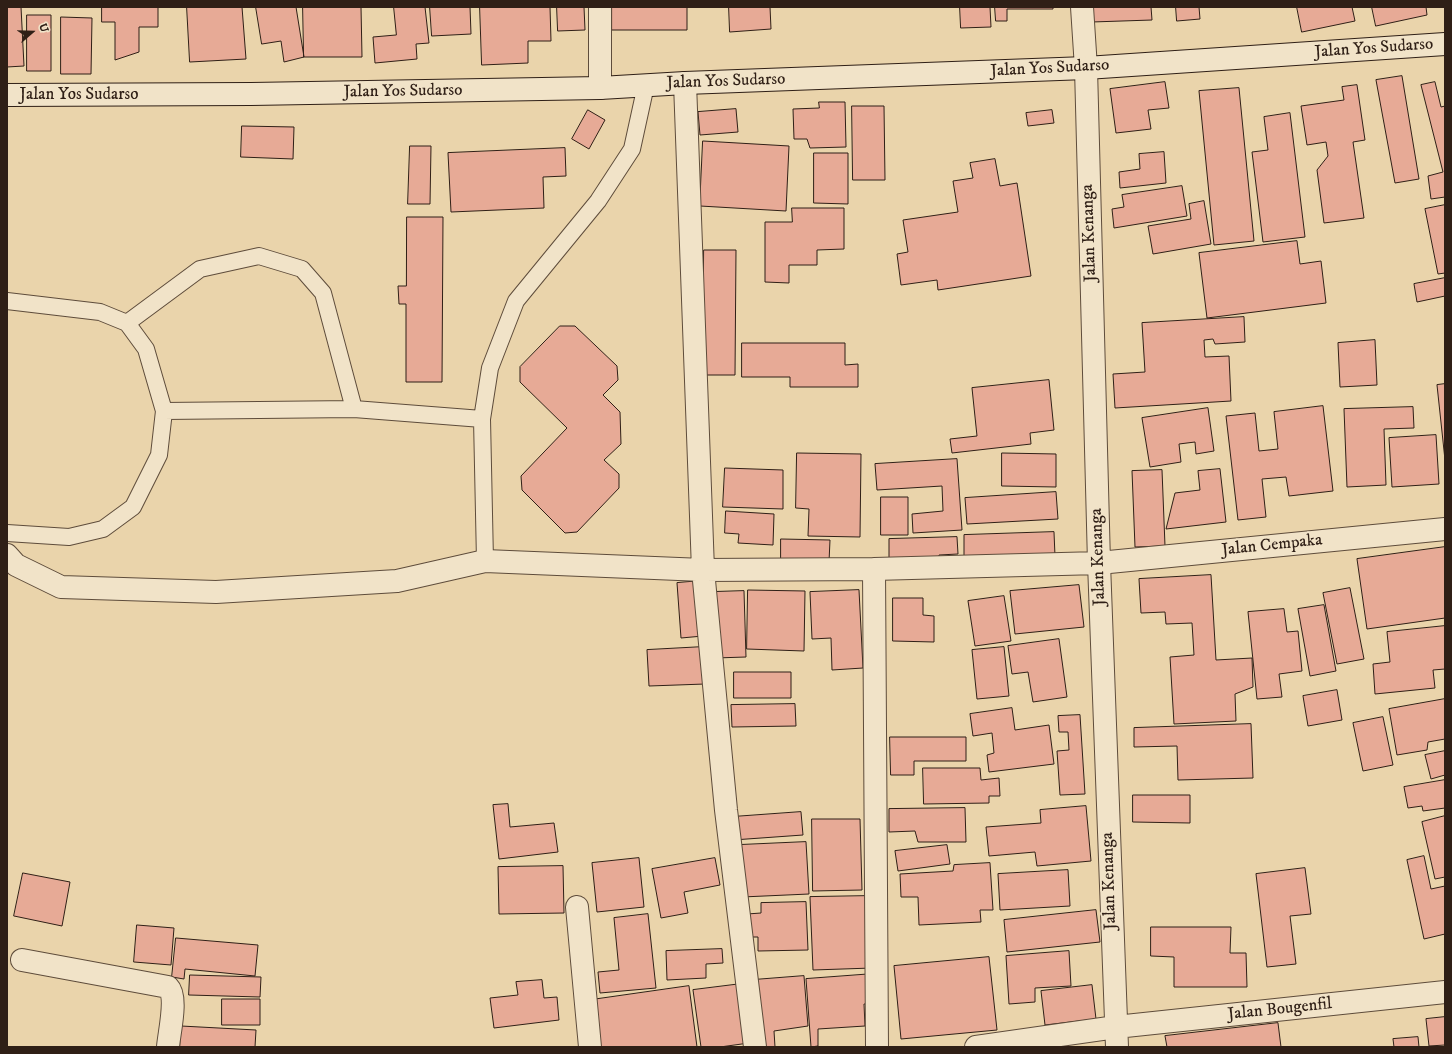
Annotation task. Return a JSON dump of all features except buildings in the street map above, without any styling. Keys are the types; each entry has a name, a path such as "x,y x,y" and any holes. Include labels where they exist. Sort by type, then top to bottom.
{"street":[{"path":"600,7 600,88"},
{"name":"Jalan Kenanga","path":"1082,7 1086,68 1099,563 1116,1037"},
{"name":"Jalan Yos Sudarso","path":"7,95 251,94 600,88 685,83 1086,68 1445,44"},
{"path":"685,83 704,570 726,810 755,1047"},
{"name":"Jalan Cempaka","path":"7,555 16,565 61,587 216,592 397,581 485,561 704,570 874,569 1099,563 1445,529"},
{"path":"874,569 877,1047"},
{"path":"578,907 590,1047"},
{"path":"22,960 168,987 172,992 173,1003 168,1047"},
{"name":"Jalan Bougenfil","path":"976,1047 1116,1037 1445,992"}],"lane":[{"path":"485,561 482,419 490,368 516,301 598,201 632,149 646,85"},
{"path":"127,323 200,269 260,256 302,269 323,294 354,409"},
{"path":"7,301 100,312 127,323 146,348 164,411 159,455 133,507 103,530 69,537 7,533"},
{"path":"164,411 354,409 482,419"}]}
